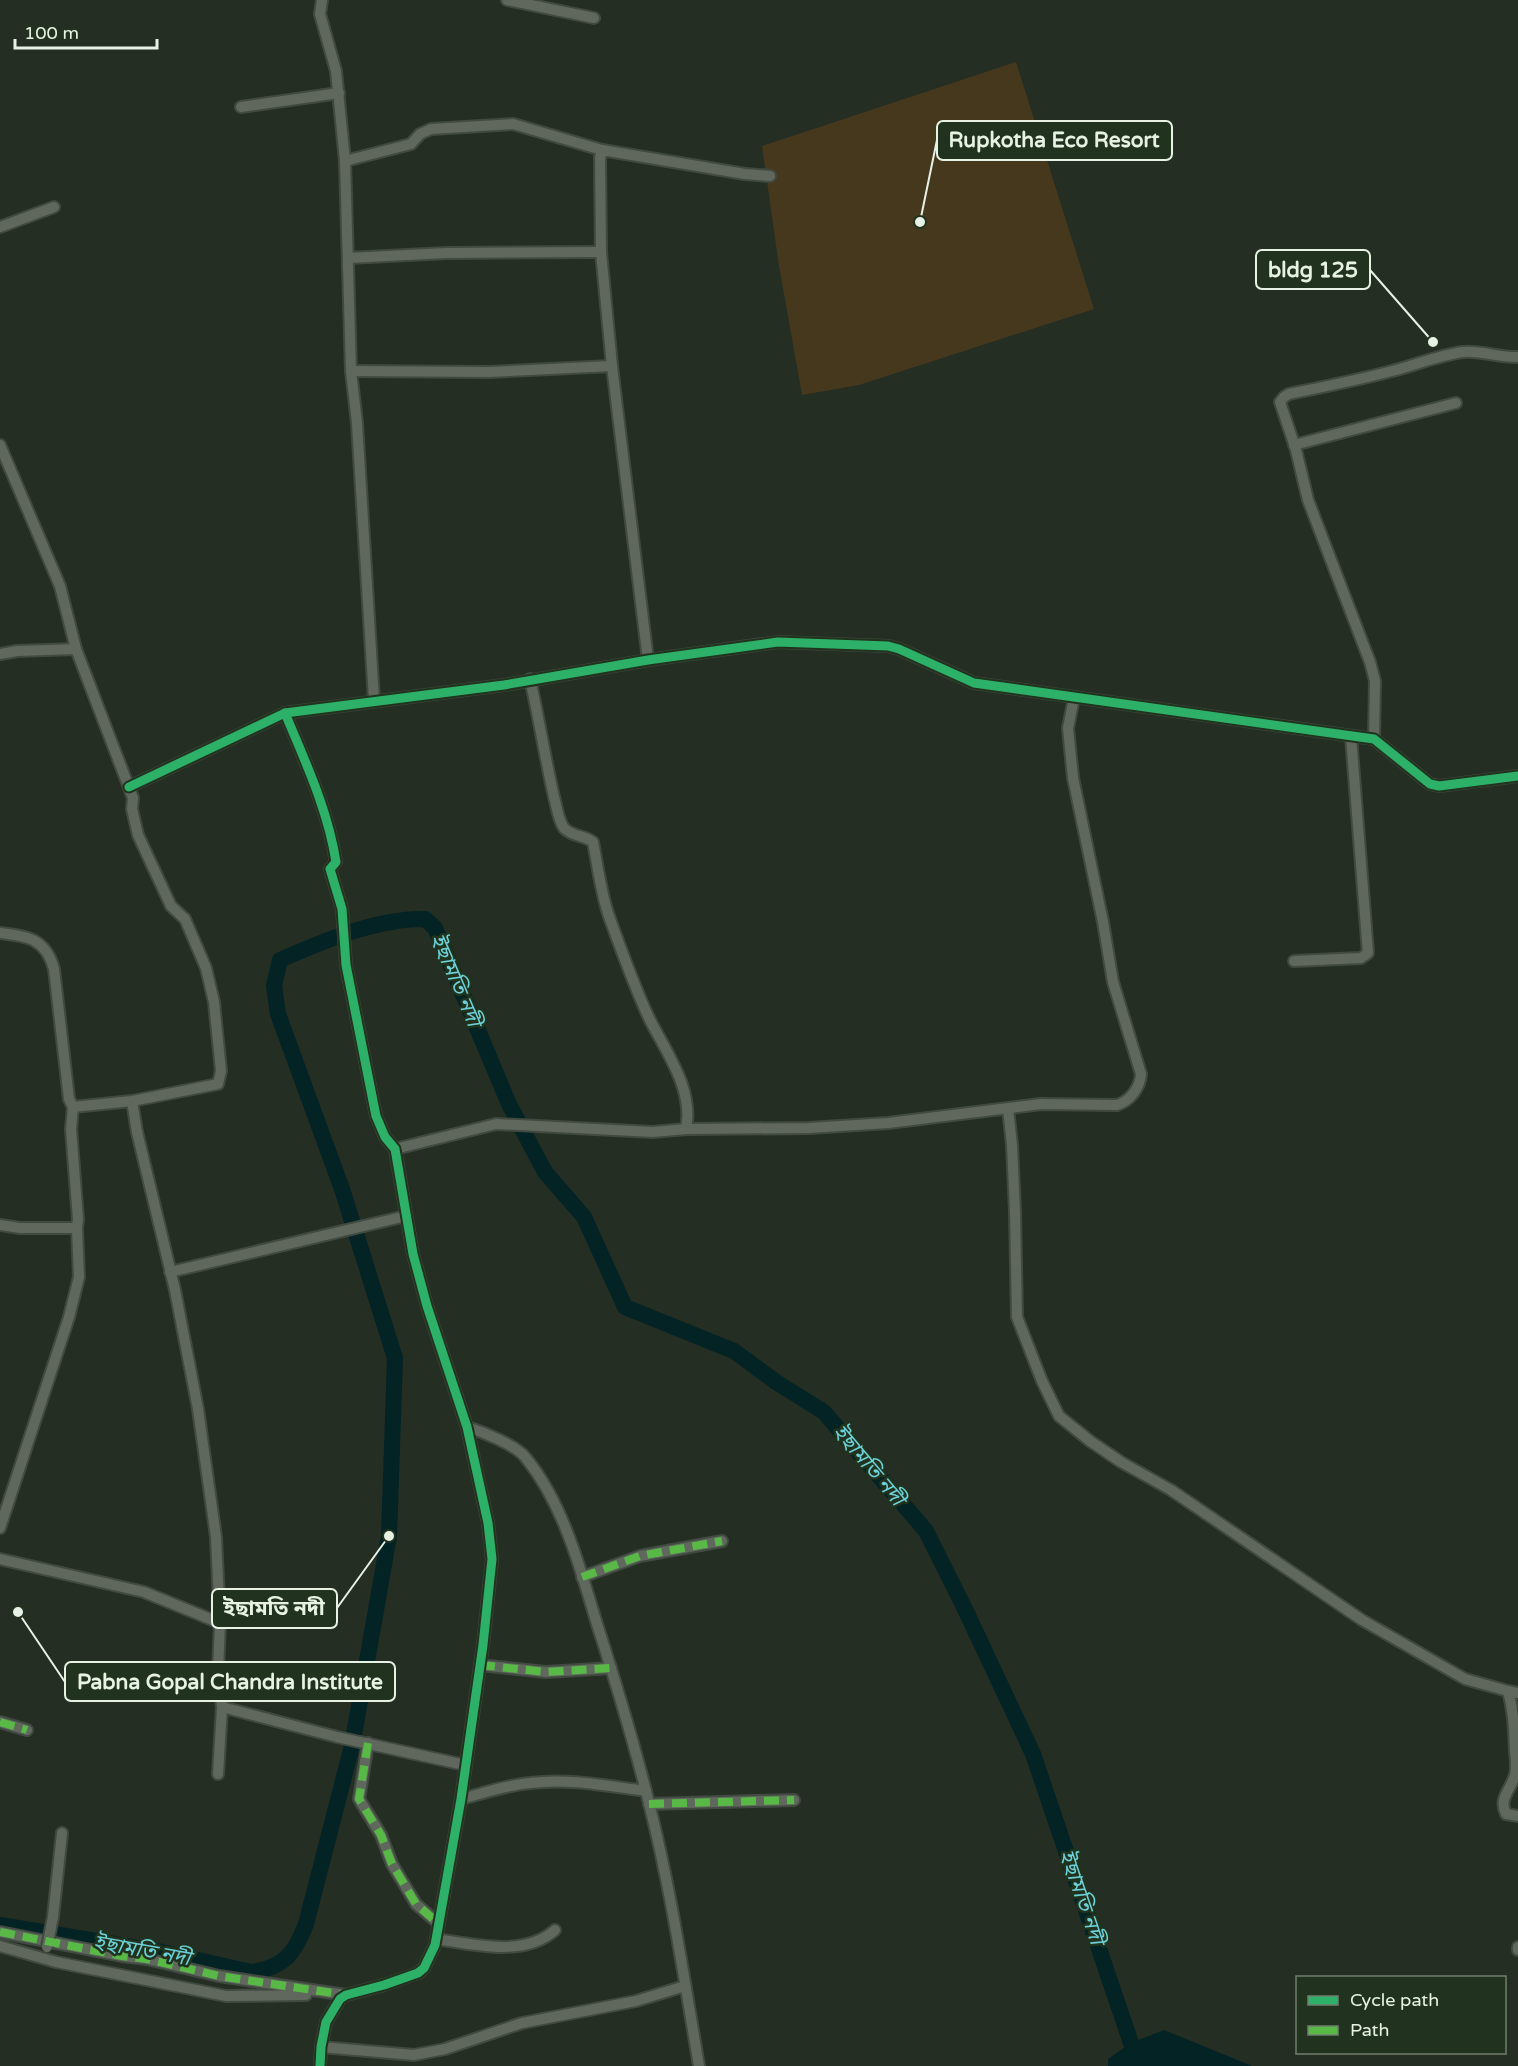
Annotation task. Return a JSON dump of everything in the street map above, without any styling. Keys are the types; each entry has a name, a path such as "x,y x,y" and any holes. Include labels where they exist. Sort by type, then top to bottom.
{"street":[{"path":"322,0 322,22 336,71 345,161 351,371 357,423 374,700"},
{"path":"507,0 556,5 594,18"},
{"path":"241,107 339,93"},
{"path":"345,161 411,144 420,134 431,129 513,124 602,150 745,174 770,176"},
{"path":"602,150 600,159 601,252 612,366 648,660"},
{"path":"0,227 54,207"},
{"path":"348,258 447,253 601,252"},
{"path":"1374,739 1376,700 1373,673 1361,633 1308,500 1281,402 1289,394 1339,384 1434,358 1466,352 1518,357"},
{"path":"351,371 489,372 612,366"},
{"path":"1294,445 1456,403"},
{"path":"0,445 60,586 76,649 133,798 132,809 138,834 171,906 185,919 206,968 214,1002 221,1071 218,1084 132,1101 73,1107"},
{"path":"129,787 285,712 504,685 648,660 778,642 888,646 974,683 1374,739 1430,784 1439,786 1518,776"},
{"path":"0,654 18,651 76,649"},
{"path":"530,679 559,818 565,829 593,842 609,915 649,1017 680,1079 689,1113 686,1129"},
{"path":"394,1149 496,1124 653,1132 686,1129 832,1127 888,1123 1041,1104 1117,1105 1126,1102 1141,1081 1142,1074 1113,982 1073,778 1068,728 1074,698"},
{"path":"0,1946 45,1959 226,1996 284,1994 343,1997 418,1972 424,1968 436,1940 461,1799 480,1665 492,1559 488,1523 467,1427 412,1254 394,1149 385,1137 376,1116 346,965 342,909 330,869 336,862 333,838 319,796 285,712"},
{"path":"1294,961 1361,958 1368,953 1351,737"},
{"path":"0,933 28,937 42,946 51,956 54,969 69,1099 73,1107 71,1129 78,1220 76,1228 79,1277 69,1317 0,1528"},
{"path":"132,1101 198,1409 216,1537 220,1623 218,1671 222,1707 218,1774"},
{"path":"1008,1109 1015,1212 1017,1317 1042,1381 1059,1416 1105,1452 1171,1490 1362,1620 1465,1679 1513,1692 1516,1764 1514,1777 1503,1798 1503,1808 1506,1814 1518,1816"},
{"path":"170,1272 288,1246 366,1224 406,1216"},
{"path":"0,1225 20,1228 76,1228"},
{"path":"467,1427 487,1433 525,1456 552,1499 582,1577 646,1791 674,1921 699,2066"},
{"path":"582,1577 640,1556 722,1541"},
{"path":"0,1560 144,1592 220,1623"},
{"path":"480,1665 546,1672 611,1668"},
{"path":"222,1707 337,1737 465,1765"},
{"path":"0,1722 27,1730"},
{"path":"367,1742 359,1799 381,1835 392,1864 416,1904 439,1924"},
{"path":"461,1799 529,1783 551,1782 590,1782 646,1791"},
{"path":"649,1804 794,1800"},
{"path":"45,1959 53,1917 62,1833"},
{"path":"436,1940 516,1946 546,1938 555,1930"},
{"path":"0,1932 147,1959 219,1976 343,1997"},
{"path":"321,2047 414,2055 445,2049 522,2023 636,2001 685,1986"},
{"path":"320,2066 326,2022 343,1997"}],"shaded area":[{"path":"1016,62 1094,309 859,385 802,395 779,266 762,146"}],"water":[{"path":"1164,2030 1252,2066 1108,2066 1108,2059 1131,2043"}],"waterway":[{"name":"ইছামতি নদী","path":"0,1925 162,1952 251,1972 280,1963 292,1951 302,1934 352,1746 389,1536 395,1358 342,1189 278,1014 274,986 280,960 351,932 389,922 425,919 435,928 509,1104 545,1172 584,1217 625,1307 734,1351 776,1382 824,1412 926,1531 1033,1754 1131,2043 1144,2066"}],"marked path":[{"path":"582,1577 640,1556 722,1541"},
{"path":"480,1665 546,1672 611,1668"},
{"path":"0,1722 27,1730"},
{"path":"368,1743 359,1799 381,1835 392,1864 416,1904 439,1924"},
{"path":"649,1804 794,1800"},
{"path":"0,1932 147,1959 219,1976 346,1995"}],"cycle path":[{"path":"129,787 285,713 504,685 648,660 778,642 888,646 974,683 1374,739 1430,784 1439,786 1518,776"},
{"path":"285,713 315,786 332,843 336,862 330,869 342,909 346,965 376,1116 385,1137 395,1149 413,1254 427,1306 467,1427 488,1523 492,1559 483,1645 461,1799 435,1945 424,1968 418,1973 346,1995 340,1999 326,2022 320,2066"}],"place":[{"name":"Rupkotha Eco Resort","path":"920,222"},
{"name":"bldg 125","path":"1433,342"},
{"name":"ইছামতি নদী","path":"389,1536"},
{"name":"Pabna Gopal Chandra Institute","path":"18,1612"}]}
